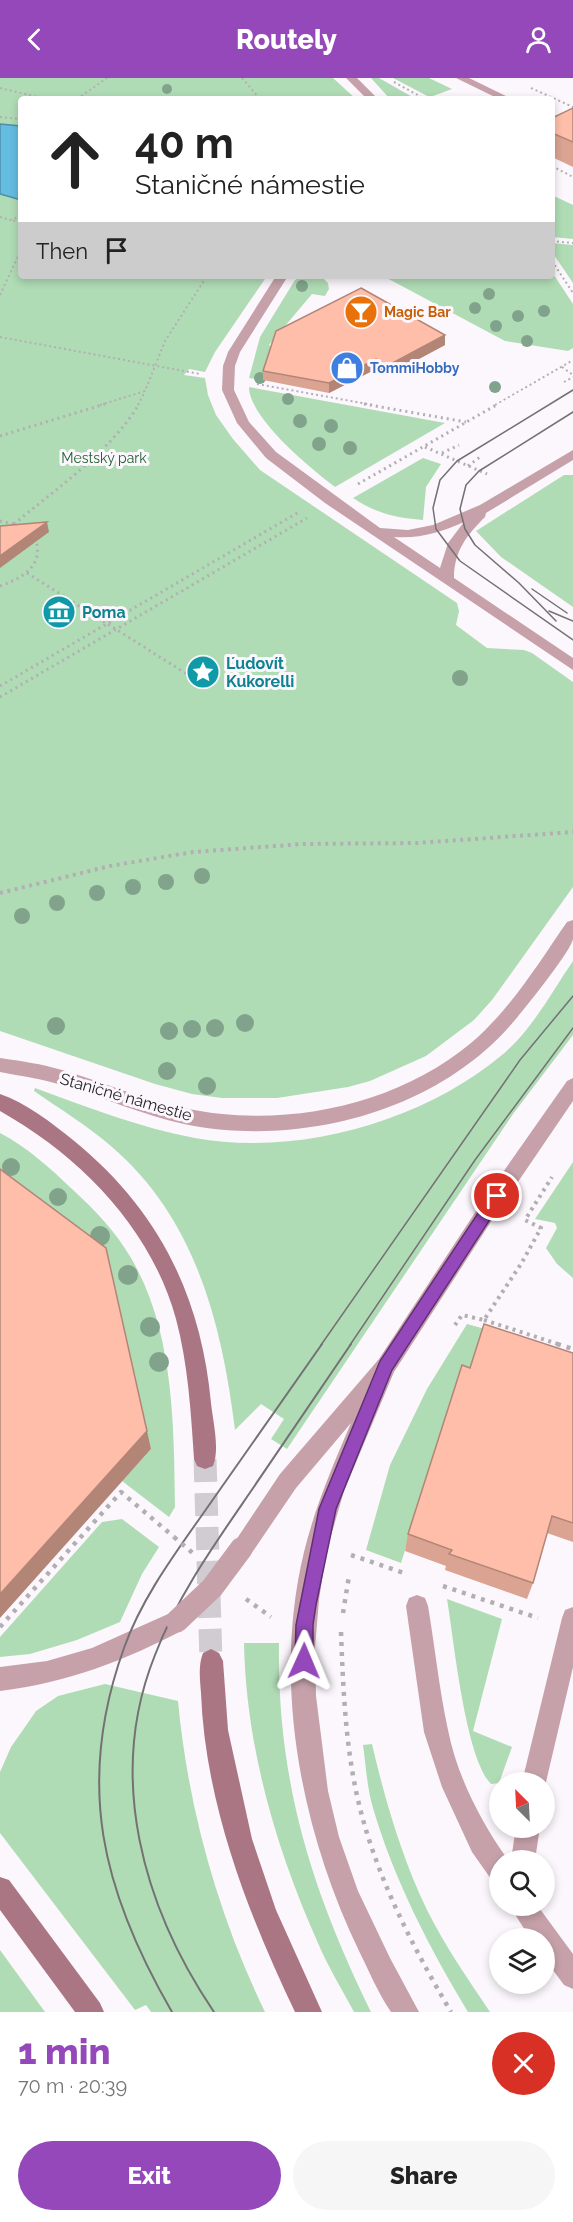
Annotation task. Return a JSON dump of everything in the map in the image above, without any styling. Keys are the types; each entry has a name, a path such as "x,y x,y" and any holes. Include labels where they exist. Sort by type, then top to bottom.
{"street":[{"path":"351,78 370,96"},
{"path":"461,78 500,96"},
{"path":"280,279 234,352 227,380 235,409 257,440 271,455 330,500 573,665"},
{"path":"376,531 423,533 485,508 573,454"},
{"path":"556,464 573,463"},
{"path":"447,579 446,566 450,550 456,539 485,508"},
{"name":"Staničné námestie","path":"0,1065 45,1073 186,1117 224,1122 261,1122 300,1120 336,1114 404,1092 431,1078 477,1048 525,993 573,927"},
{"path":"0,1679 42,1674 86,1663 177,1621 198,1604 214,1587 288,1481 386,1366 487,1211 573,1086"},
{"path":"0,1102 40,1126 100,1176 154,1243 179,1297 192,1343 200,1398 205,1459"},
{"path":"386,1366 327,1509 304,1625 304,1678 312,1768 323,1822 341,1881 385,1976 406,2012"},
{"path":"417,1606 436,1732 454,1787 489,1854"},
{"path":"536,1772 571,1623"},
{"path":"211,1661 215,1728 238,1837 262,1907 290,1974 309,2012"},
{"path":"0,1889 91,2012"},
{"path":"530,1916 573,1976"}],"path":[{"path":"81,96 107,78"},
{"path":"242,78 257,96"},
{"path":"387,78 419,96"},
{"path":"0,88 33,96"},
{"path":"530,88 548,96"},
{"path":"555,99 573,107"},
{"path":"0,117 18,119"},
{"path":"555,168 573,177"},
{"path":"10,220 18,217"},
{"path":"0,218 18,221"},
{"path":"555,241 573,243"},
{"path":"0,295 18,256"},
{"path":"555,266 573,293"},
{"path":"14,524 84,464 135,411 145,391 153,365 177,321 205,279"},
{"path":"0,337 467,422"},
{"path":"0,686 312,505 330,500 573,360"},
{"path":"561,367 573,376 564,382"},
{"path":"0,436 145,391"},
{"path":"442,454 459,445"},
{"path":"424,446 496,478"},
{"path":"468,466 480,457"},
{"path":"0,697 320,510 330,500"},
{"path":"0,521 20,527"},
{"path":"0,586 13,582 27,573 37,562 40,551 32,535"},
{"path":"27,573 193,678"},
{"path":"0,893 110,866 193,852 303,844 417,843 573,832"},
{"path":"484,1320 530,1251 541,1228 525,1220 555,1172"},
{"path":"451,1331 462,1315 573,1349"},
{"path":"0,1627 121,1492 174,1537"},
{"path":"343,1618 354,1545"},
{"path":"351,1555 418,1578"},
{"path":"439,1585 571,1623"},
{"path":"341,1629 344,1704 360,1809 403,1920 434,1983 452,2012"}],"green space":[{"name":"Mestský park","path":"0,78 333,78 353,96 18,96 18,279 265,279 215,352 205,372 189,369 184,375 205,378 208,395 216,415 260,470 457,603 459,611 456,625 487,648 524,650 532,653 573,682 573,887 492,1000 474,1020 426,1056 370,1081 348,1087 277,1098 222,1098 192,1094 155,1084 0,1031"},
{"path":"371,78 379,78 411,96 387,96"},
{"path":"393,78 429,78 452,89 427,96"},
{"path":"555,196 573,205 573,239 555,237"},
{"path":"555,243 573,245 573,283 555,256"},
{"path":"555,277 573,304 573,348 568,351 505,341 389,279 555,279"},
{"path":"324,279 329,289 325,296 312,294 269,345 274,349 263,380 249,378 260,337 295,280"},
{"path":"249,387 445,423 335,487 297,456 270,428 259,413"},
{"path":"423,458 441,464 426,487 423,520 386,514 353,498"},
{"path":"564,475 573,475 573,607 501,557 476,531"},
{"path":"573,961 573,1035 513,1114 287,1449 271,1439 284,1419 261,1404 235,1430 213,1313 184,1240 165,1207 141,1176 112,1147 34,1091 35,1088 134,1123 195,1138 235,1143 275,1142 317,1137 358,1128 397,1115 435,1098 470,1078 502,1055 532,1023"},
{"path":"0,1133 38,1158 96,1213 125,1248 145,1286 164,1347 169,1379 174,1444 175,1507 169,1517 122,1481 151,1449 0,1187"},
{"path":"573,1162 573,1278 557,1264 546,1248 557,1228 555,1223 535,1219"},
{"path":"467,1324 489,1330 466,1387 457,1385 401,1563 366,1550 390,1465 427,1389"},
{"path":"122,1519 159,1547 142,1574 120,1622 77,1640 30,1654 0,1657 0,1637 102,1522"},
{"path":"447,1599 502,1619 473,1731 512,1747 503,1772 489,1772 489,1781 474,1749 462,1697"},
{"path":"244,1643 279,1643 284,1742 291,1788 302,1833 331,1922 371,2012 354,2012 322,1952 289,1871 257,1759 250,1721"},
{"path":"105,1684 178,1701 189,1781 208,1860 233,1938 265,2012 151,2012 146,2005 135,2010 0,1833 0,1772 11,1747 36,1711 58,1696"},
{"path":"372,1744 395,1828 418,1890 441,1936 490,2012 468,2012 440,1964 402,1888 369,1793 363,1745"},
{"path":"0,1950 45,2012 0,2012"}],"water":[{"path":"0,124 18,126 18,199 0,194"}],"building":[{"path":"573,108 573,142 555,134 555,117"},
{"path":"361,288 445,335 387,366 376,359 329,383 263,371 276,331"},
{"path":"47,522 0,556 0,526"},
{"path":"0,1169 106,1248 147,1431 0,1594"},
{"path":"484,1324 573,1353 573,1523 552,1516 533,1583 449,1554 452,1550 408,1534 462,1365 470,1368"}],"tunnel":[{"path":"205,1459 211,1661"}],"tram line":[{"path":"573,390 457,461 440,480 433,508 436,529 460,561 573,640"},
{"path":"556,621 519,583 475,545 465,529 460,509 466,485 479,471 573,412"},
{"path":"532,589 567,613"},
{"path":"549,611 573,621"},
{"path":"321,1345 520,1060 573,996"},
{"path":"350,1345 475,1160 573,1028"},
{"path":"172,2012 128,1923 113,1880 103,1836 99,1791 101,1745 109,1698 124,1648 150,1593 322,1344"},
{"path":"214,2012 189,1972 168,1929 151,1885 140,1840 133,1794 134,1747 141,1701 155,1655 185,1592 351,1344"}],"place":[{"name":"Magic Bar","path":"361,312"},
{"name":"TommiHobby","path":"347,368"},
{"name":"Poma","path":"59,612"},
{"name":"Ľudovít Kukorelli","path":"203,672"}],"route":[{"path":"304,1661 304,1625 327,1509 386,1366 497,1196"}]}
